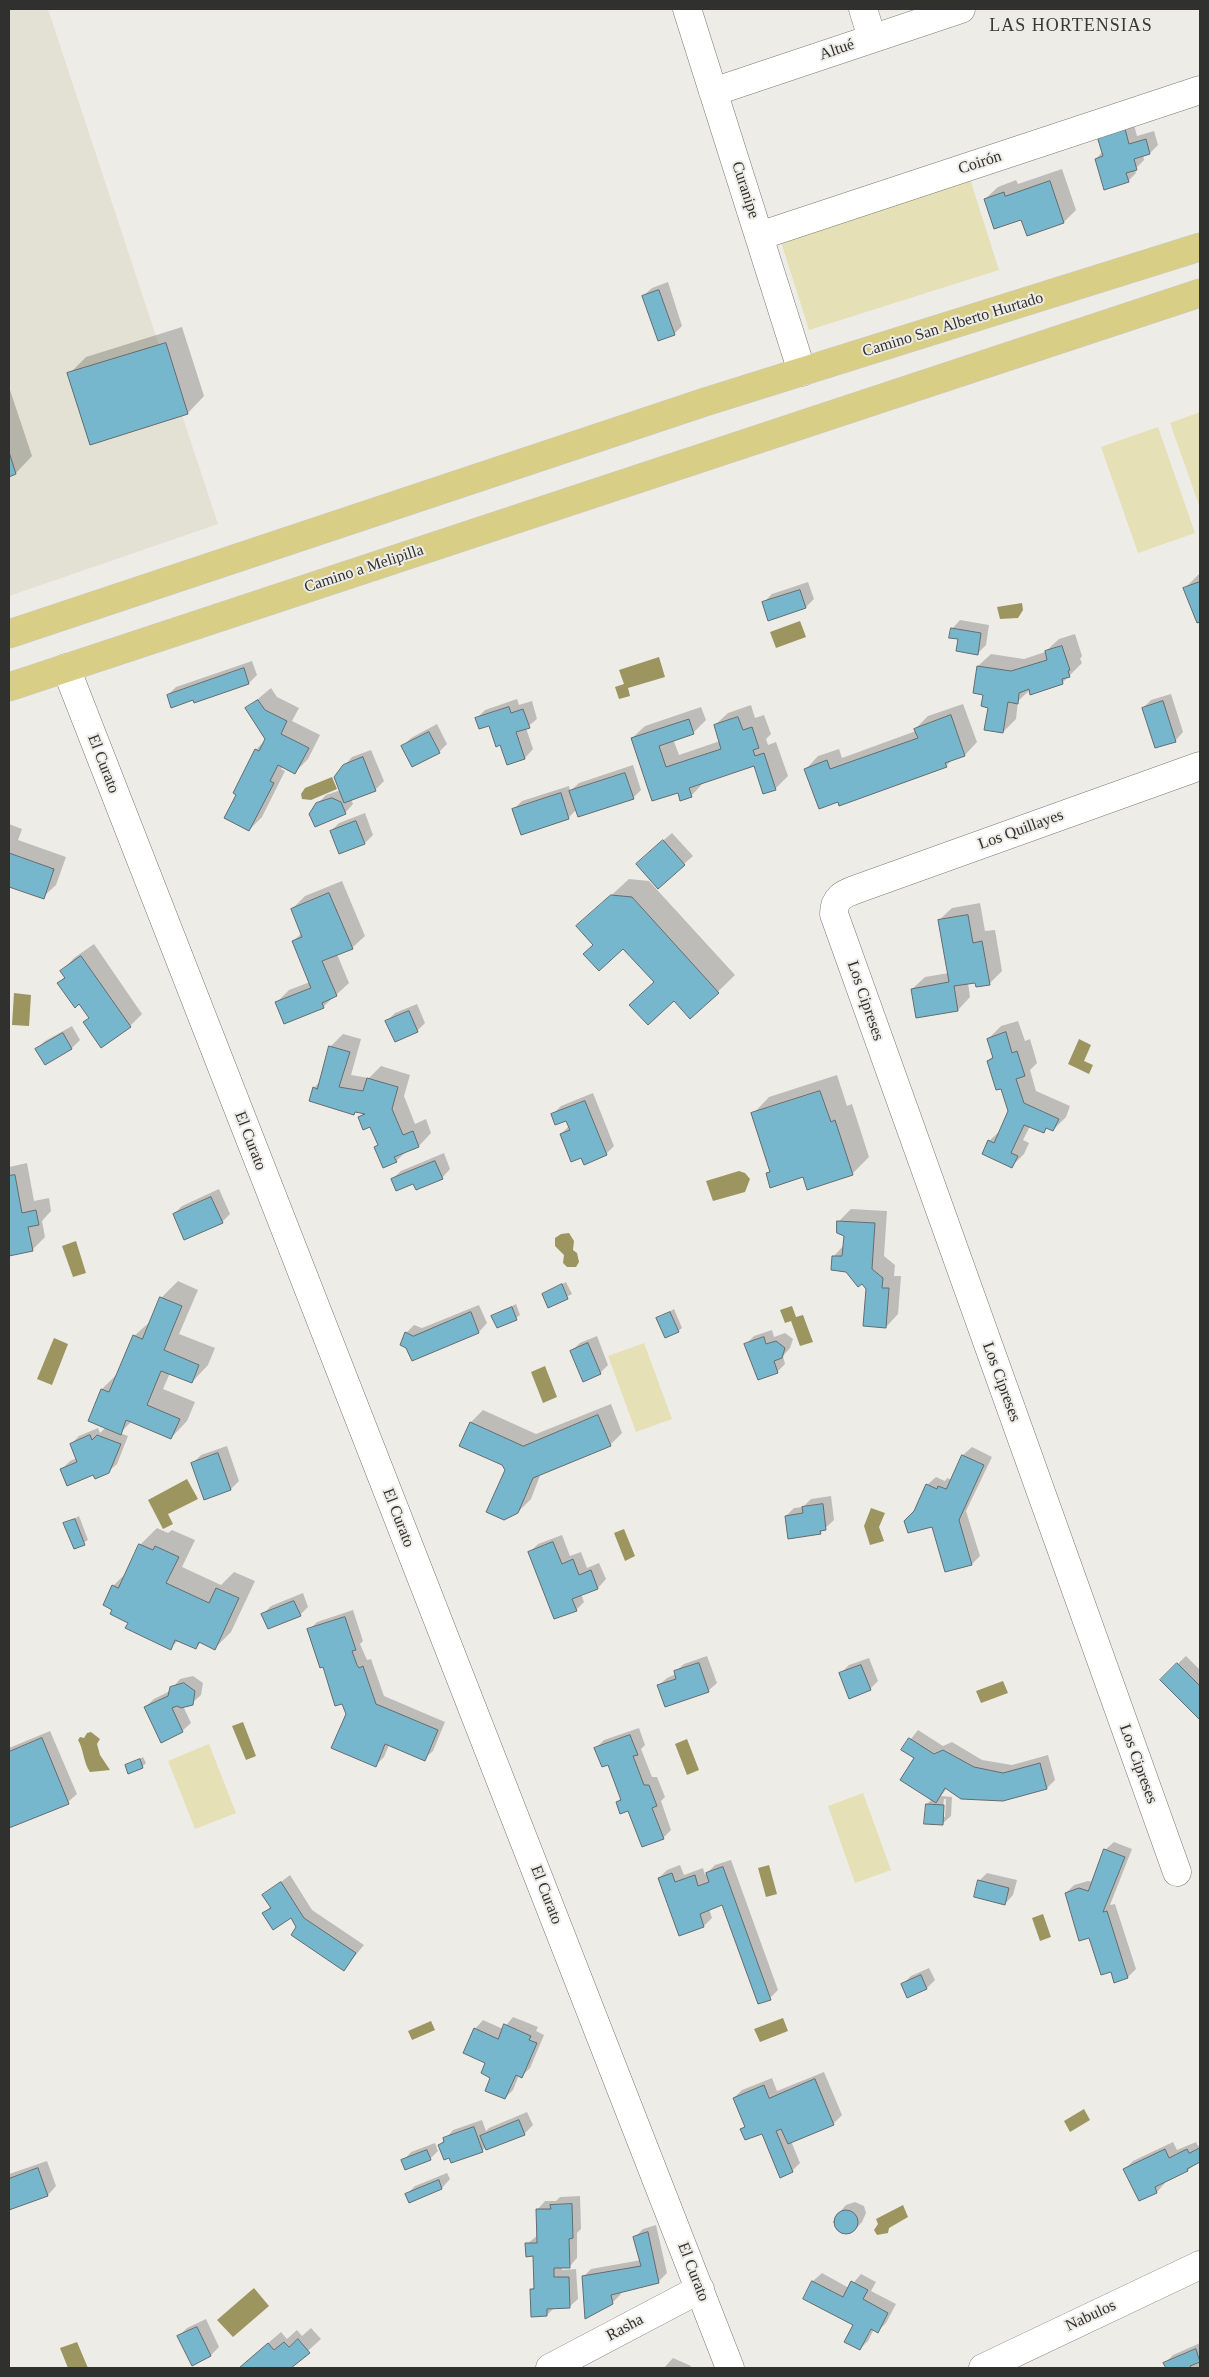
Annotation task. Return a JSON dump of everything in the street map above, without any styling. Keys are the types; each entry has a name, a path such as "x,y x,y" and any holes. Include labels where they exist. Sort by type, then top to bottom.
{"main road":[{"name":"Camino San Alberto Hurtado","path":"9,634 705,402 1200,247"},
{"name":"Camino a Melipilla","path":"9,687 720,450 1200,293"}],"street":[{"name":"Curanipe","path":"687,9 802,372"},
{"path":"863,9 872,38"},
{"name":"Altué","path":"714,92 961,9"},
{"name":"Coirón","path":"760,236 1200,90"},
{"name":"El Curato","path":"66,668 730,2368"},
{"name":"Los Quillayes","path":"843,894 1200,766"},
{"name":"Los Cipreses","path":"843,894 836,901 834,914 1177,1872"},
{"name":"Nabulos","path":"983,2368 1200,2265"},
{"name":"Rasha","path":"550,2368 700,2289"}],"shaded area":[{"path":"9,9 48,9 218,524 9,596"},
{"path":"970,179 999,270 809,330 780,239"},
{"path":"1200,412 1200,508 1170,423"},
{"path":"1158,427 1195,533 1138,553 1101,447"},
{"path":"1022,603 1023,610 1018,618 1000,619 997,607"},
{"path":"800,621 806,637 776,648 770,632"},
{"path":"659,657 665,677 628,688 630,696 619,699 615,687 624,684 619,670"},
{"path":"332,777 337,789 311,800 302,799 301,794 305,788"},
{"path":"14,993 31,995 29,1026 12,1025"},
{"path":"1079,1039 1091,1045 1084,1061 1093,1065 1089,1074 1068,1064"},
{"path":"739,1171 745,1173 750,1179 745,1192 713,1201 706,1181"},
{"path":"569,1233 574,1241 573,1250 577,1253 579,1262 576,1267 567,1267 563,1263 564,1255 555,1246 555,1238 561,1234"},
{"path":"76,1241 86,1273 73,1277 62,1246"},
{"path":"792,1306 796,1317 803,1315 813,1342 800,1346 791,1321 785,1323 780,1310"},
{"path":"54,1338 68,1344 52,1385 37,1379"},
{"path":"644,1343 672,1419 636,1432 608,1356"},
{"path":"545,1366 557,1397 543,1403 531,1372"},
{"path":"187,1479 198,1499 168,1514 173,1524 163,1529 148,1500"},
{"path":"871,1508 885,1513 879,1527 884,1541 870,1545 864,1526"},
{"path":"624,1529 635,1556 625,1561 614,1533"},
{"path":"1003,1681 1008,1693 981,1703 976,1691"},
{"path":"243,1722 256,1756 246,1760 232,1726"},
{"path":"91,1732 100,1739 97,1744 100,1755 110,1770 90,1772 88,1768 78,1740 80,1737 84,1738 87,1733"},
{"path":"687,1739 699,1770 687,1775 675,1744"},
{"path":"209,1744 236,1813 195,1829 168,1761"},
{"path":"863,1793 891,1870 855,1883 828,1806"},
{"path":"769,1865 777,1894 766,1897 758,1868"},
{"path":"1043,1914 1051,1937 1040,1941 1032,1918"},
{"path":"783,2018 788,2031 760,2042 754,2029"},
{"path":"431,2021 435,2030 412,2040 408,2031"},
{"path":"1084,2109 1090,2120 1070,2132 1064,2121"},
{"path":"903,2205 908,2217 889,2228 888,2233 877,2235 874,2230 878,2224 876,2219"},
{"path":"254,2288 269,2306 233,2337 217,2320"},
{"path":"77,2342 88,2368 68,2368 60,2348"}],"building":[{"path":"1124,125 1129,144 1146,139 1150,154 1134,159 1137,170 1126,173 1129,182 1104,190 1095,159 1103,156 1096,133"},
{"path":"1050,181 1064,223 1027,236 1021,220 994,229 984,199 1004,192 1005,196"},
{"path":"659,290 675,335 658,341 642,296"},
{"path":"166,343 188,414 90,445 67,373"},
{"path":"9,452 16,474 9,477"},
{"path":"1200,582 1200,622 1197,623 1183,588"},
{"path":"800,590 806,608 768,621 762,602"},
{"path":"951,628 981,633 978,655 956,651 958,639 949,638"},
{"path":"1062,646 1070,670 1068,671 1070,677 1062,679 1063,684 1030,695 1029,689 1019,693 1018,704 1008,702 1003,733 984,730 988,708 981,706 983,695 973,693 977,666 1011,671 1047,660 1045,651"},
{"path":"244,668 249,684 194,703 193,700 171,708 167,695"},
{"path":"258,700 265,710 287,721 281,734 309,748 295,774 278,765 270,781 274,783 249,831 224,818 236,795 233,793 255,749 259,751 265,739 245,708"},
{"path":"1163,701 1176,742 1155,748 1142,708"},
{"path":"509,707 511,713 523,709 530,728 516,732 525,759 507,765 500,745 496,747 489,726 479,729 475,718"},
{"path":"951,715 965,756 945,763 947,767 839,806 838,802 819,809 804,769 827,760 830,769 918,738 914,729"},
{"path":"738,717 743,730 752,727 759,748 753,750 755,756 764,753 776,790 763,794 754,766 689,788 692,797 680,801 678,793 652,801 631,738 689,719 694,734 659,746 666,767 721,749 714,725"},
{"path":"429,732 440,753 412,767 401,746"},
{"path":"363,757 376,791 344,803 334,777 343,765"},
{"path":"625,773 634,799 578,817 569,791"},
{"path":"561,793 569,819 521,835 512,809"},
{"path":"332,798 341,802 346,814 315,827 309,814 316,803"},
{"path":"356,821 365,844 339,854 330,831"},
{"path":"663,840 685,865 658,889 636,864"},
{"path":"9,853 54,869 44,899 9,887"},
{"path":"329,893 353,949 322,961 337,996 322,1003 324,1008 284,1024 275,1002 311,988 292,941 302,937 291,909"},
{"path":"611,895 632,897 719,993 690,1019 674,1001 648,1025 629,1005 654,982 623,949 599,971 583,954 593,945 576,926"},
{"path":"968,915 973,943 982,941 990,985 976,987 975,983 954,986 958,1011 916,1018 911,989 949,982 938,920"},
{"path":"81,956 131,1027 101,1048 83,1022 89,1018 79,1004 75,1008 57,983 65,978 60,971"},
{"path":"409,1011 418,1032 395,1042 385,1021"},
{"path":"1006,1032 1012,1053 1017,1051 1025,1076 1016,1079 1024,1103 1059,1119 1053,1131 1046,1128 1044,1133 1024,1125 1011,1153 1018,1156 1012,1168 982,1154 988,1140 994,1143 1008,1111 1001,1089 996,1090 987,1061 993,1058 987,1039"},
{"path":"63,1033 72,1049 45,1065 35,1049"},
{"path":"329,1046 350,1052 339,1087 363,1091 367,1078 398,1087 392,1109 403,1135 413,1131 419,1147 394,1157 397,1162 383,1168 374,1147 378,1145 370,1127 363,1130 358,1117 365,1114 355,1112 354,1115 309,1101 313,1087 317,1089"},
{"path":"820,1091 831,1122 835,1120 853,1175 807,1190 803,1177 770,1188 766,1173 770,1172 751,1113"},
{"path":"585,1101 607,1155 584,1165 581,1158 571,1162 560,1134 570,1130 566,1121 555,1125 551,1114"},
{"path":"435,1161 443,1179 416,1190 413,1184 396,1191 391,1179"},
{"path":"15,1175 22,1213 36,1210 39,1225 28,1227 33,1251 9,1256 9,1176"},
{"path":"211,1197 223,1223 184,1240 173,1214"},
{"path":"837,1221 875,1223 872,1269 883,1278 882,1288 889,1288 886,1328 863,1326 866,1289 862,1284 858,1287 846,1272 831,1270 832,1256 842,1256 844,1236 837,1233"},
{"path":"562,1284 568,1299 548,1308 542,1294"},
{"path":"160,1297 182,1306 164,1350 199,1365 192,1383 161,1371 147,1405 180,1419 171,1439 126,1420 121,1435 88,1421 101,1389 109,1392 133,1335 142,1339"},
{"path":"512,1307 517,1320 497,1328 491,1316"},
{"path":"471,1312 479,1333 412,1361 406,1348 400,1345 405,1332 413,1336"},
{"path":"670,1312 679,1332 665,1338 656,1318"},
{"path":"764,1337 766,1344 776,1341 785,1348 782,1358 774,1361 778,1373 758,1380 744,1344"},
{"path":"588,1343 601,1374 583,1382 570,1351"},
{"path":"598,1415 611,1446 533,1478 518,1513 504,1520 486,1512 505,1470 502,1465 459,1446 470,1422 523,1446"},
{"path":"90,1435 92,1440 97,1435 121,1444 109,1473 95,1479 93,1475 67,1486 60,1469 77,1462 70,1444"},
{"path":"218,1453 231,1490 204,1500 191,1463"},
{"path":"962,1455 984,1465 959,1520 972,1565 945,1572 932,1527 908,1533 904,1521 914,1511 926,1484 937,1489 938,1486 946,1489"},
{"path":"823,1504 826,1530 820,1531 821,1534 788,1539 785,1516 803,1513 802,1507"},
{"path":"75,1519 85,1545 74,1549 63,1523"},
{"path":"553,1542 562,1564 573,1559 579,1575 591,1570 598,1589 572,1599 577,1611 554,1619 528,1552"},
{"path":"139,1544 153,1550 155,1546 179,1557 166,1583 209,1603 216,1588 239,1598 215,1650 199,1642 196,1649 175,1640 171,1650 125,1628 128,1623 110,1614 112,1610 103,1605 112,1585 118,1588"},
{"path":"294,1601 301,1616 268,1629 261,1614"},
{"path":"345,1617 356,1650 352,1651 359,1668 363,1666 376,1704 438,1730 425,1761 385,1744 376,1767 331,1748 346,1714 342,1704 335,1706 323,1667 320,1668 307,1629"},
{"path":"699,1663 709,1692 665,1707 657,1685 676,1679 674,1671"},
{"path":"1177,1663 1199,1685 1200,1683 1200,1720 1160,1680"},
{"path":"861,1665 871,1690 849,1699 839,1673"},
{"path":"184,1683 195,1691 193,1705 172,1708 183,1732 161,1743 144,1707 168,1696 170,1687"},
{"path":"630,1735 638,1755 633,1756 644,1785 649,1785 657,1806 652,1808 664,1839 642,1847 628,1811 620,1814 616,1802 621,1800 608,1765 602,1767 594,1748"},
{"path":"42,1738 69,1804 9,1828 9,1752"},
{"path":"909,1738 934,1754 943,1750 974,1767 1003,1773 1040,1763 1047,1789 1003,1801 961,1799 945,1788 936,1803 900,1780 914,1758 901,1750"},
{"path":"140,1759 143,1768 128,1774 125,1765"},
{"path":"926,1804 944,1805 943,1825 924,1824"},
{"path":"1104,1849 1125,1857 1103,1912 1107,1911 1128,1978 1114,1983 1111,1972 1101,1975 1089,1938 1079,1941 1065,1893 1079,1888 1088,1891"},
{"path":"723,1867 771,2000 758,2004 722,1905 700,1914 704,1927 679,1936 658,1878 672,1873 675,1882 695,1875 698,1886 709,1882 706,1873"},
{"path":"978,1880 1009,1888 1005,1905 974,1897"},
{"path":"281,1882 304,1918 356,1953 344,1971 291,1935 296,1927 291,1918 273,1930 262,1913 271,1908 262,1895"},
{"path":"921,1975 927,1989 907,1998 901,1984"},
{"path":"504,2024 531,2036 529,2040 537,2043 522,2078 516,2075 505,2099 485,2091 490,2078 481,2073 485,2063 463,2053 474,2028 498,2039"},
{"path":"815,2079 834,2125 788,2144 781,2129 776,2131 793,2172 780,2178 762,2134 745,2140 740,2129 745,2127 733,2098 764,2085 769,2098"},
{"path":"519,2120 525,2135 486,2150 480,2136"},
{"path":"474,2127 483,2152 451,2163 449,2158 444,2160 438,2145 444,2142 443,2138"},
{"path":"1200,2148 1200,2162 1187,2169 1188,2171 1155,2187 1157,2193 1139,2201 1123,2169 1165,2149 1169,2158 1187,2149 1189,2153"},
{"path":"427,2150 431,2160 405,2170 401,2160"},
{"path":"38,2168 48,2196 9,2210 9,2179"},
{"path":"439,2180 442,2189 409,2203 405,2194"},
{"path":"572,2204 573,2238 569,2239 570,2268 554,2268 554,2277 569,2277 570,2308 547,2309 547,2316 531,2317 530,2289 534,2289 533,2256 526,2257 525,2243 537,2243 536,2209 551,2209 550,2205"},
{"path":"846,2210 851,2211 857,2217 857,2227 851,2233 846,2234 841,2233 835,2227 834,2222 835,2217 841,2211"},
{"path":"648,2232 659,2283 611,2295 613,2304 585,2319 582,2276 641,2266 633,2237"},
{"path":"812,2281 843,2297 851,2281 868,2290 863,2299 888,2313 878,2333 871,2329 860,2350 844,2342 853,2325 803,2299"},
{"path":"197,2327 211,2356 192,2366 177,2336"},
{"path":"298,2339 310,2353 291,2368 239,2368 268,2343 274,2350 284,2342 289,2347"},
{"path":"1196,2349 1200,2362 1190,2366 1191,2368 1166,2368 1163,2363"}],"district":[{"name":"LAS HORTENSIAS","path":"1071,26"}]}
